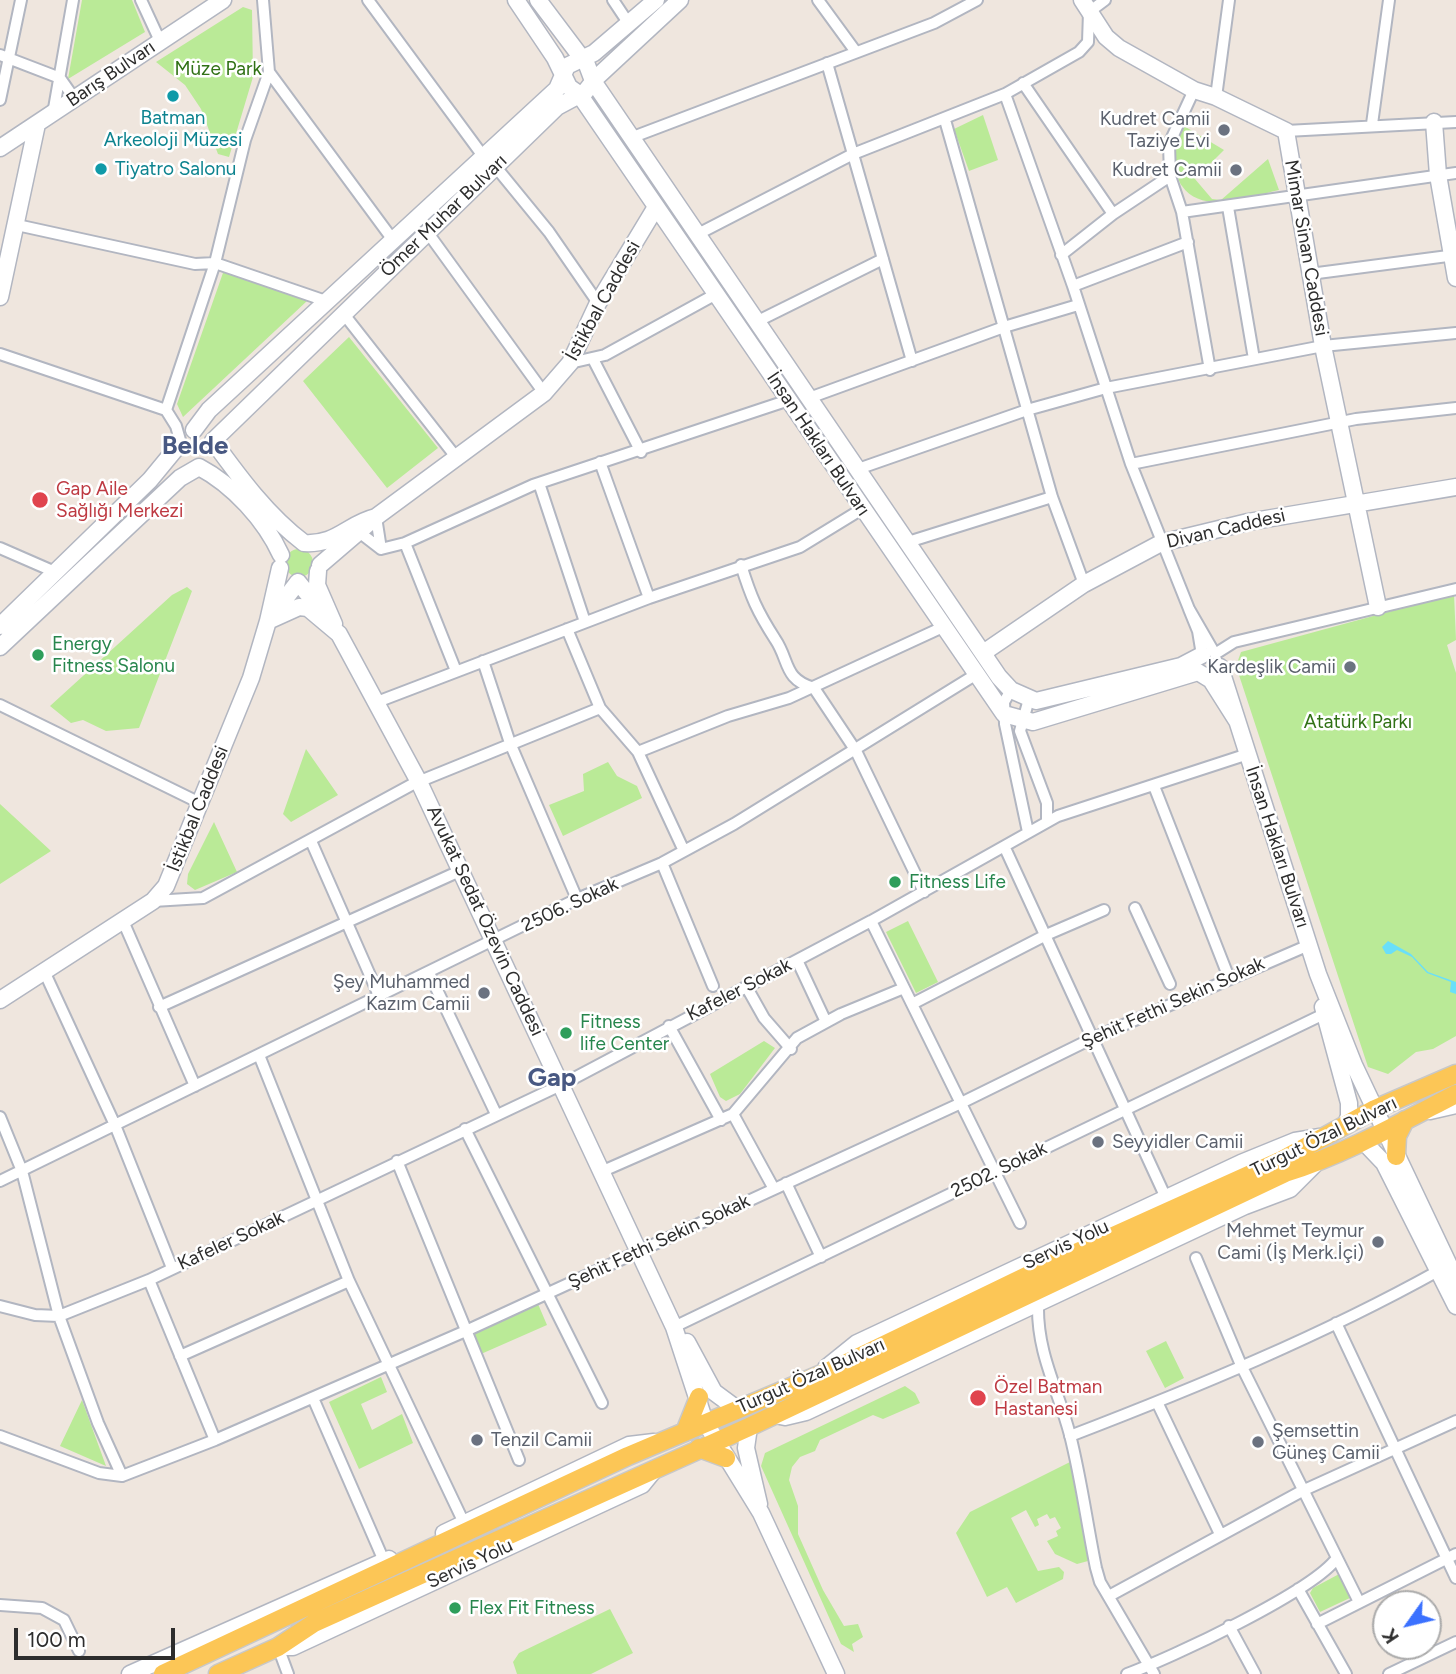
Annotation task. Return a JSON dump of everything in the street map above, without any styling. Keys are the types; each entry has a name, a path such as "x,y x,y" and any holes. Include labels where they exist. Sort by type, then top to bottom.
{"main road":[{"name":"Turgut Özal Bulvarı","path":"218,1674 278,1647 314,1623 631,1477 749,1427 888,1351 1346,1124 1456,1074"},
{"name":"Turgut Özal Bulvarı","path":"1172,1210 1316,1163 1456,1094"},
{"path":"1396,1156 1397,1136 1405,1120"},
{"name":"Turgut Özal Bulvarı","path":"163,1674 660,1442 817,1376 888,1351"},
{"path":"685,1432 699,1396"},
{"path":"699,1448 726,1458"}],"street":[{"path":"0,100 4,56 21,0"},
{"path":"53,114 73,0"},
{"path":"141,0 160,41"},
{"name":"Barış Bulvarı","path":"0,148 223,0"},
{"path":"166,410 215,263 245,140 269,72 263,0"},
{"path":"368,0 489,161 549,232 597,303"},
{"name":"İnsan Hakları Bulvarı","path":"516,0 555,58 569,87 579,94 1004,714"},
{"name":"İnsan Hakları Bulvarı","path":"538,0 580,60 587,65 593,81 983,653 1011,690 1029,699"},
{"path":"613,0 629,24"},
{"name":"Ömer Muhar Bulvarı","path":"213,441 428,233 489,161 557,89 567,66 594,53 656,0"},
{"name":"Ömer Muhar Bulvarı","path":"194,430 209,411 393,240 558,107 590,88 593,81 680,0"},
{"path":"818,0 856,52"},
{"path":"633,137 934,23 963,3 977,0"},
{"path":"1085,6 1105,0"},
{"path":"1216,96 1229,0"},
{"path":"1372,124 1389,0"},
{"path":"698,234 853,154 945,120 1004,94 1086,46 1085,6"},
{"path":"1085,6 1106,37 1119,48 1194,90 1216,96 1286,131 1372,124 1456,122"},
{"path":"4,56 60,78 74,98"},
{"path":"827,63 912,360"},
{"path":"269,72 393,240"},
{"path":"1023,83 1113,214"},
{"path":"1194,90 1169,144 1170,176 1182,212 1210,370"},
{"path":"1004,94 1073,286 1131,464 1161,544 1211,662"},
{"path":"945,120 1052,497 1084,584"},
{"path":"1434,122 1437,175 1454,255 1456,278"},
{"path":"0,295 37,124"},
{"name":"Mimar Sinan Caddesi","path":"1286,131 1310,274 1378,607"},
{"path":"1182,212 1456,173"},
{"path":"1060,255 1113,214 1170,176"},
{"name":"İstikbal Caddesi","path":"376,517 544,393 570,363 597,303 656,207"},
{"path":"1227,207 1254,359"},
{"path":"17,225 195,264 215,263 327,301"},
{"path":"428,233 544,393"},
{"path":"1073,286 1188,242"},
{"path":"1310,274 1454,255"},
{"path":"758,321 883,259"},
{"path":"570,363 593,359 716,294"},
{"path":"809,398 1004,327 1078,305"},
{"path":"343,313 456,457"},
{"path":"858,469 1027,410 1106,388 1324,346 1456,333"},
{"path":"0,354 166,410 176,426 183,462 199,467 223,482 268,529 287,578 298,582 310,580 319,568 376,517"},
{"path":"593,359 641,452"},
{"path":"381,549 405,543 539,483 600,462 641,452 789,400"},
{"path":"1131,464 1339,422 1456,408"},
{"path":"0,626 150,480 179,443 194,430 205,433 213,441 260,502 284,528 318,553 319,568"},
{"path":"0,647 180,478 212,457 213,441"},
{"path":"600,462 649,598"},
{"path":"539,483 585,622"},
{"name":"Divan Caddesi","path":"983,653 1084,584 1161,544 1248,522 1456,487"},
{"path":"908,542 1052,497"},
{"path":"377,702 649,598 800,547 862,509"},
{"path":"281,561 288,546 332,540 356,525 376,517"},
{"path":"376,517 381,549"},
{"path":"359,532 381,549"},
{"path":"405,543 456,671"},
{"path":"0,548 55,572"},
{"name":"İstikbal Caddesi","path":"0,1000 153,901 166,886 251,678 268,621 281,561"},
{"path":"741,565 753,604 764,626 777,641 788,669 799,684 814,688 856,751 923,892"},
{"name":"Avukat Sedat Özevin Caddesi","path":"319,568 317,585 322,600 419,782 462,870 674,1327"},
{"path":"268,621 298,582"},
{"name":"Avukat Sedat Özevin Caddesi","path":"298,582 339,634"},
{"path":"1004,714 1033,722 1192,673 1211,662 1234,642 1456,589"},
{"path":"268,621 291,608 308,608 339,634"},
{"path":"638,752 728,716 814,688 943,627"},
{"path":"567,629 600,708 638,752 684,851"},
{"path":"483,661 510,744 577,899"},
{"path":"1048,822 1049,810 1020,731 1029,699 1036,701 1181,666 1211,662"},
{"name":"İnsan Hakları Bulvarı","path":"1211,662 1237,721 1318,974"},
{"name":"2506. Sokak","path":"0,1181 380,998 577,899 662,863 856,751 975,675"},
{"path":"1011,690 1004,702 1004,714 1028,832"},
{"path":"0,705 200,803"},
{"path":"153,901 204,898 419,782 600,708"},
{"name":"Kafeler Sokak","path":"0,1306 35,1315 59,1316 149,1280 563,1084 871,921 1048,822 1248,754"},
{"path":"1154,786 1229,978"},
{"path":"311,841 349,922 380,998"},
{"path":"888,1351 1038,1305 1172,1210 1005,848"},
{"path":"662,863 713,986"},
{"path":"159,1007 462,870"},
{"path":"1135,908 1170,984"},
{"path":"912,1004 1046,935 1104,910"},
{"path":"123,921 195,1086"},
{"path":"871,921 1020,1223"},
{"name":"Şehit Fethi Sekin Sokak","path":"122,1476 215,1440 468,1330 959,1104 1091,1039 1308,945"},
{"path":"797,960 826,1023"},
{"path":"44,971 114,1125 172,1268"},
{"path":"429,973 496,1114"},
{"path":"1318,974 1324,1014 1349,1103 1346,1124"},
{"path":"1318,974 1354,1065 1450,1271 1456,1306"},
{"path":"746,986 764,1018 791,1049"},
{"path":"603,1171 733,1114 791,1049 797,1038 904,988"},
{"name":"2502. Sokak","path":"674,1327 1324,1014"},
{"path":"669,1026 721,1119"},
{"path":"258,1055 349,1281 464,1523"},
{"path":"1421,1091 1456,1064"},
{"path":"1424,1110 1456,1105"},
{"path":"733,1114 774,1189"},
{"path":"0,1117 22,1171 59,1316 98,1423 122,1476"},
{"path":"465,1129 602,1403"},
{"path":"1363,1141 1384,1163 1450,1271"},
{"path":"397,1161 520,1460"},
{"path":"786,1184 821,1257"},
{"path":"1196,1258 1241,1365 1359,1602"},
{"path":"1070,1436 1157,1402 1450,1271"},
{"path":"149,1280 215,1440"},
{"path":"180,1356 349,1281"},
{"path":"1038,1305 1037,1325 1045,1366 1070,1436 1096,1568 1151,1670"},
{"path":"1336,1322 1393,1449 1451,1557 1456,1578"},
{"path":"674,1327 699,1396 705,1422 761,1513 836,1674"},
{"path":"674,1327 689,1344 714,1392 737,1409"},
{"path":"313,1398 384,1561"},
{"path":"1157,1402 1220,1534"},
{"path":"1109,1596 1302,1490 1456,1422"},
{"path":"749,1427 746,1448 761,1513"},
{"path":"0,1436 99,1473 122,1476"},
{"path":"130,1674 384,1561 629,1445 660,1442"},
{"path":"1317,1623 1451,1557"},
{"path":"1127,1674 1151,1670 1298,1588 1331,1566 1337,1558"},
{"path":"1298,1588 1346,1674"},
{"path":"0,1605 42,1608 64,1620 79,1651"},
{"path":"1229,1626 1255,1674"},
{"path":"1389,1674 1456,1642"},
{"path":"278,1647 288,1674"}],"green space":[{"path":"82,0 132,0 145,32 68,79"},
{"name":"Müze Park","path":"243,7 252,10 253,77 229,157 218,154 201,109 185,85 156,62"},
{"path":"983,115 998,160 969,171 954,129"},
{"path":"1184,126 1224,150 1195,179 1212,199 1221,200 1268,159 1279,190 1228,202 1202,200 1191,195 1180,182 1172,144"},
{"path":"224,270 307,301 183,417 177,404"},
{"path":"349,337 438,448 387,488 303,381"},
{"path":"299,549 309,553 313,563 309,573 299,577 289,573 285,563 289,553"},
{"path":"187,587 192,591 139,728 106,731 83,720 71,723 50,706 172,595"},
{"name":"Atatürk Parkı","path":"1454,594 1456,640 1447,645 1456,673 1456,1036 1433,1049 1416,1052 1388,1074 1368,1067 1236,666 1241,652"},
{"path":"306,749 338,795 291,822 283,814"},
{"path":"608,762 617,776 637,786 642,798 563,836 549,805 584,791 583,774"},
{"path":"0,804 51,851 0,884"},
{"path":"214,822 237,872 195,890 187,884 188,874"},
{"path":"908,921 938,982 916,993 886,932"},
{"path":"764,1041 775,1048 740,1094 726,1101 720,1097 710,1074"},
{"path":"538,1304 547,1325 481,1354 472,1333"},
{"path":"1166,1341 1184,1378 1165,1388 1146,1351"},
{"path":"381,1377 387,1392 361,1404 372,1430 402,1414 413,1443 359,1469 329,1402"},
{"path":"905,1386 915,1393 920,1403 883,1419 873,1415 820,1440 815,1451 800,1457 792,1467 789,1480 798,1506 798,1534 823,1590 844,1626 858,1624 863,1637 852,1644 854,1652 841,1644 761,1466 765,1453"},
{"path":"82,1400 106,1466 60,1446"},
{"path":"1070,1462 1088,1561 1077,1564 1055,1554 1047,1541 1058,1536 1056,1531 1061,1528 1055,1517 1050,1519 1047,1514 1037,1519 1039,1525 1035,1527 1026,1510 1011,1518 1038,1571 1059,1567 1064,1572 1063,1579 1016,1603 1007,1587 987,1597 956,1533 970,1512"},
{"path":"1341,1573 1352,1597 1320,1612 1310,1593 1313,1588"},
{"path":"610,1609 633,1653 591,1674 517,1674 513,1662 519,1653"}],"water":[{"path":"1388,941 1411,954 1428,972 1456,982 1456,994 1450,992 1451,982 1427,973 1412,957 1397,950 1386,954 1382,947"}],"place":[{"name":"Batman Arkeoloji Müzesi","path":"173,96"},
{"name":"Kudret Camii Taziye Evi","path":"1224,130"},
{"name":"Tiyatro Salonu","path":"101,169"},
{"name":"Kudret Camii","path":"1236,170"},
{"name":"Gap Aile Sağlığı Merkezi","path":"40,500"},
{"name":"Energy Fitness Salonu","path":"38,655"},
{"name":"Kardeşlik Camii","path":"1350,667"},
{"name":"Fitness Life","path":"895,882"},
{"name":"Şey Muhammed Kazım Camii","path":"484,993"},
{"name":"Fitness life Center","path":"566,1033"},
{"name":"Seyyidler Camii","path":"1098,1142"},
{"name":"Mehmet Teymur Cami (İş Merk.İçi)","path":"1378,1242"},
{"name":"Özel Batman Hastanesi","path":"978,1398"},
{"name":"Tenzil Camii","path":"477,1440"},
{"name":"Şemsettin Güneş Camii","path":"1258,1442"},
{"name":"Flex Fit Fitness","path":"455,1608"}],"district":[{"name":"Belde","path":"195,446"},
{"name":"Gap","path":"552,1078"}]}
